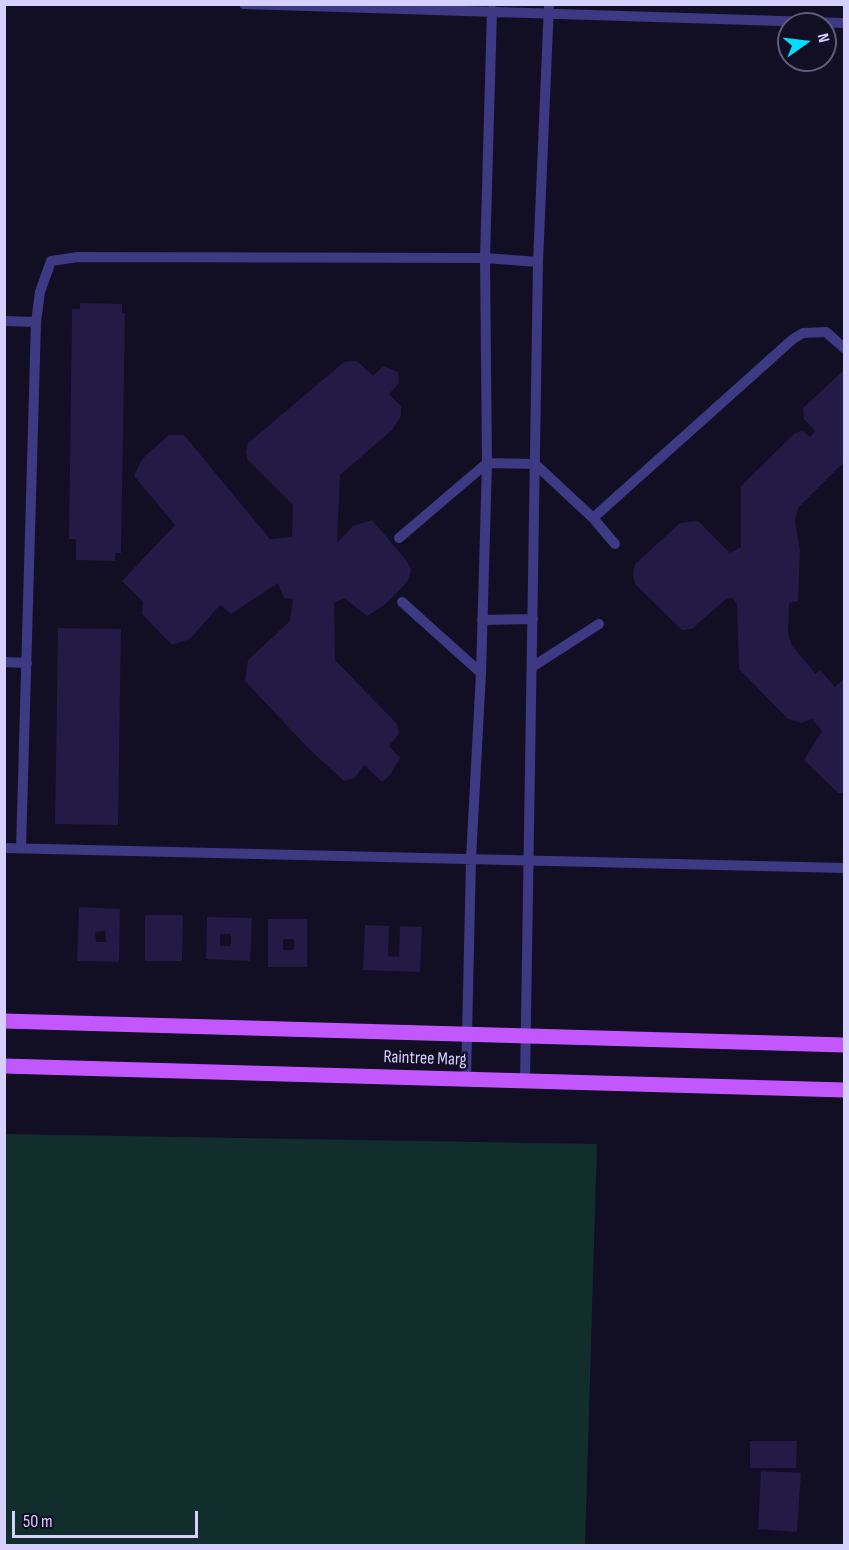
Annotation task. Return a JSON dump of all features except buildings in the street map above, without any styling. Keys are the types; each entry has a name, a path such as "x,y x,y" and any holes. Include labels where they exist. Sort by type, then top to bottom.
{"main road":[{"name":"Raintree Marg","path":"4,1022 844,1045"},
{"name":"Raintree Marg","path":"4,1066 844,1090"}],"lane":[{"path":"244,4 492,10 548,8 844,23"},
{"path":"525,1081 538,262 548,8"},
{"path":"466,1080 471,859 481,673 487,463 485,258 492,10"},
{"path":"21,849 36,322 46,271 51,261 70,258 485,258 538,262"},
{"path":"4,321 36,322"},
{"path":"593,518 793,339 803,333 826,332 844,348"},
{"path":"399,538 487,463 535,464 593,518 615,544"},
{"path":"402,602 481,673"},
{"path":"482,620 533,618"},
{"path":"532,667 599,624"},
{"path":"4,662 27,663"},
{"path":"4,848 844,868"}],"green space":[{"path":"5,1134 597,1144 585,1545 5,1545"}]}
